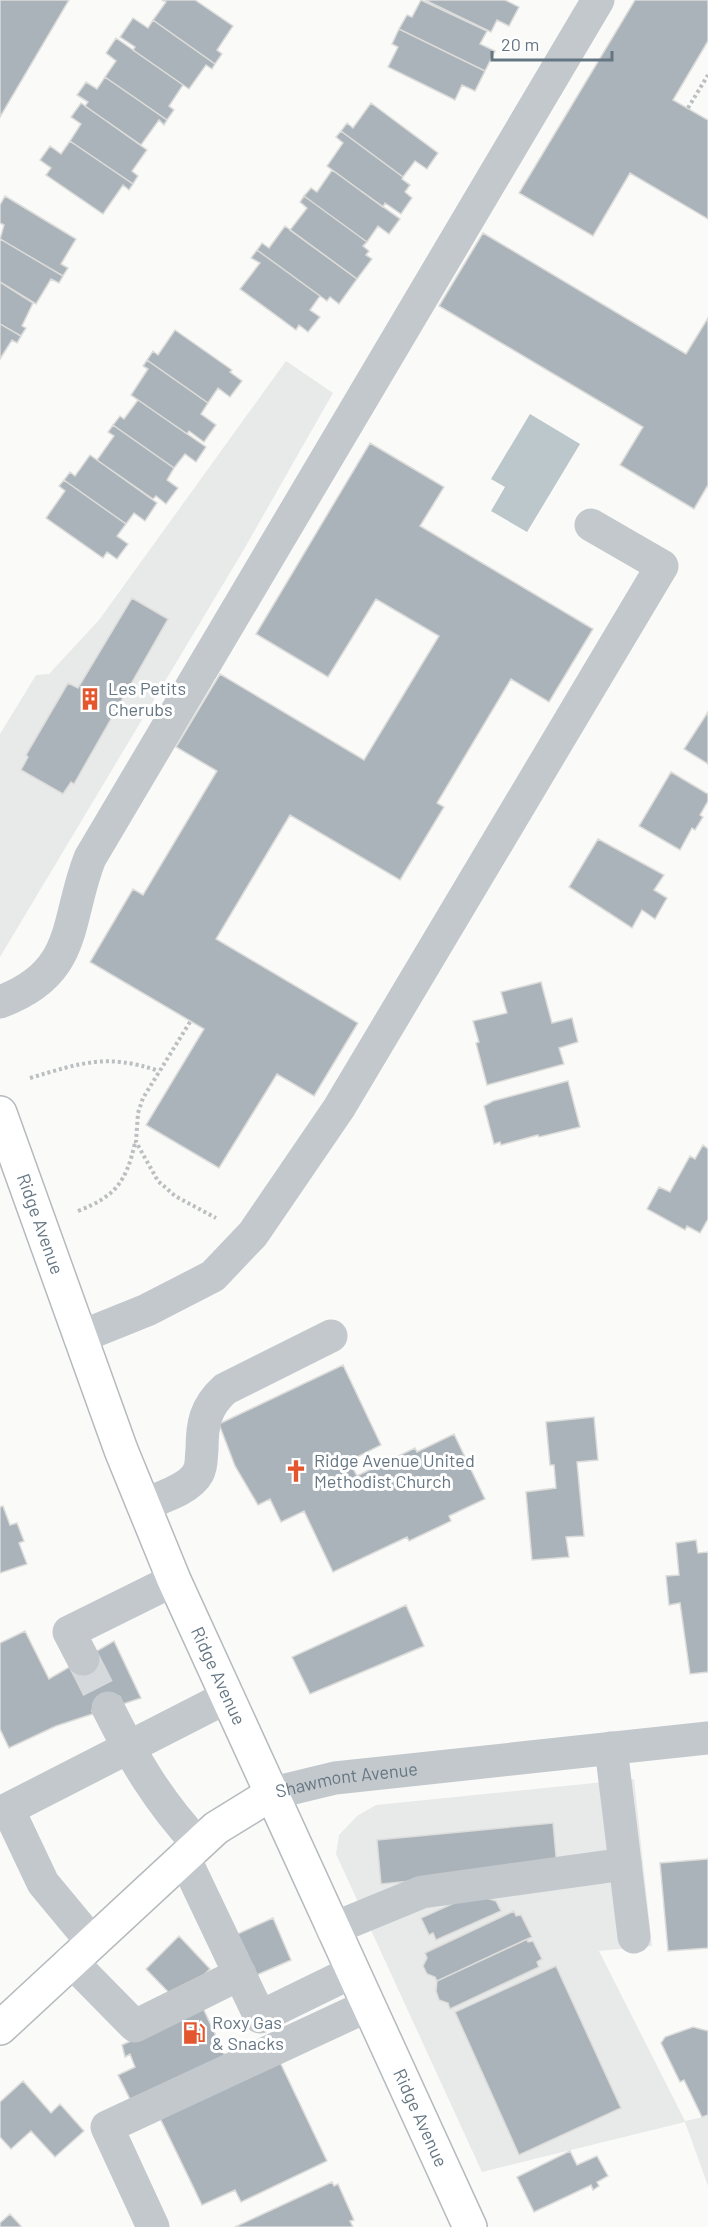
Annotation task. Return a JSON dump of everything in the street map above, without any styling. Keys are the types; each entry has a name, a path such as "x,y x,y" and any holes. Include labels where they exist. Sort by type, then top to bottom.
{"main road":[{"name":"Ridge Avenue","path":"2,1127 143,1505 174,1580 470,2227"},
{"name":"Shawmont Avenue","path":"0,2028 191,1850 247,1806 273,1793"}],"street":[{"path":"0,1002 31,987 48,972 62,953 70,936 80,883 90,858 598,0"},
{"path":"80,1337 147,1310 213,1276 253,1234 339,1108 662,566 591,525"},
{"path":"143,1505 187,1484 198,1474 201,1461 202,1428 213,1400 235,1383 331,1336"},
{"path":"83,1659 69,1632 174,1580"},
{"path":"227,1697 8,1809 43,1883 82,1952 135,2026 240,1974"},
{"path":"108,1708 128,1748 191,1850 240,1974 260,2017 352,1972"},
{"name":"Shawmont Avenue","path":"273,1793 335,1778 708,1738"},
{"path":"611,1748 634,1937"},
{"path":"332,1929 422,1892 625,1864"},
{"path":"153,2227 107,2127 368,2006"}],"path":[{"path":"688,108 708,75"},
{"path":"78,1211 95,1204 117,1188 126,1174 136,1142 138,1113 159,1071 190,1022"},
{"path":"30,1078 77,1064 104,1060 129,1061 159,1071"},
{"path":"136,1142 158,1181 175,1197 197,1206"}],"shaded area":[{"path":"286,361 333,393 243,551 0,957 0,734 36,675 49,674 99,620"},
{"path":"530,414 580,444 527,532 491,511 505,487 491,479"},
{"path":"634,1779 652,1946 599,1951 685,2121 708,2116 708,2186 685,2122 482,2172 336,1854 339,1835 357,1816 376,1805"}],"building":[{"path":"0,0 69,0 0,117"},
{"path":"162,0 195,0 233,26 217,50 222,54 215,64 153,20 166,2"},
{"path":"421,0 487,31 480,44 495,51 485,71 399,29 407,15 412,17"},
{"path":"425,0 505,0 519,7 509,26 497,20 491,32"},
{"path":"635,0 708,0 708,41 673,100 708,120 708,219 630,173 593,236 519,193"},
{"path":"133,18 148,28 153,20 215,64 212,69 206,65 189,89 133,50 135,47 120,37"},
{"path":"399,29 485,71 475,91 462,85 455,100 388,67 398,47 392,44"},
{"path":"116,38 183,85 169,106 174,110 167,120 105,77 116,61 106,53"},
{"path":"105,77 167,120 164,125 159,120 141,145 85,106 88,102 77,95 86,82 97,89"},
{"path":"81,103 147,150 132,171 138,176 133,184 70,141 81,124 71,117"},
{"path":"371,103 438,153 427,169 415,161 403,177 341,131 347,123 353,128"},
{"path":"341,131 403,177 402,179 410,185 405,192 412,198 401,214 385,203 383,207 327,166 343,143 336,137"},
{"path":"70,141 133,184 129,190 123,185 103,214 46,175 51,168 40,160 50,146 61,154"},
{"path":"332,170 400,219 389,234 378,226 367,242 304,196 311,188 317,192"},
{"path":"5,196 76,239 61,264 68,268 63,276 0,239 4,225 0,223 0,205"},
{"path":"304,196 367,242 363,246 369,251 366,255 372,259 357,279 290,230 307,208 300,202"},
{"path":"285,226 357,279 339,304 330,297 327,301 257,250 262,243 269,248"},
{"path":"483,233 686,354 708,318 708,485 694,509 620,465 643,427 439,306"},
{"path":"0,239 63,276 59,283 51,279 36,304 0,282"},
{"path":"257,250 320,296 310,310 320,317 308,332 299,325 296,330 240,289 260,263 251,258"},
{"path":"0,282 33,303 22,326 26,328 21,336 0,324"},
{"path":"0,324 21,336 17,343 12,340 0,359"},
{"path":"175,330 232,370 230,372 242,381 230,397 218,388 208,403 147,360 153,351 158,355"},
{"path":"147,360 208,403 201,414 216,425 204,442 189,431 187,434 131,395 148,369 143,366"},
{"path":"138,400 206,447 196,462 185,454 174,468 113,425 120,416 124,419"},
{"path":"113,425 174,468 167,480 178,488 166,504 156,496 153,499 97,460 114,436 108,432"},
{"path":"370,443 444,487 420,526 593,629 549,702 511,679 437,803 444,807 400,880 290,815 216,939 358,1023 314,1096 277,1074 219,1168 146,1125 204,1029 90,962 133,889 143,895 217,771 176,747 220,674 364,760 439,636 376,599 328,677 256,634"},
{"path":"90,455 157,503 145,521 134,513 126,524 64,480 70,472 75,476"},
{"path":"64,480 126,524 117,536 128,544 117,559 107,552 103,558 46,518 65,491 59,486"},
{"name":"Les Petits Cherubs","path":"132,598 168,619 74,784 71,782 63,794 21,770 28,757 26,755 68,683 78,688"},
{"path":"708,712 708,764 684,749"},
{"path":"671,772 708,794 708,801 700,815 703,817 695,830 692,828 680,850 639,826"},
{"path":"598,839 664,875 654,890 667,898 655,919 642,910 632,928 569,887"},
{"path":"541,982 552,1023 572,1018 578,1042 559,1048 564,1064 487,1085 473,1021 507,1013 501,992"},
{"path":"568,1081 580,1127 501,1145 500,1142 494,1144 484,1106 493,1101"},
{"path":"703,1145 708,1149 708,1219 700,1233 687,1226 685,1230 647,1209 659,1187 670,1192 690,1156 695,1159"},
{"name":"Ridge Avenue United Methodist Church","path":"343,1365 381,1445 349,1461 357,1476 415,1448 417,1452 454,1434 485,1499 449,1516 451,1521 409,1541 407,1537 333,1572 304,1511 281,1522 270,1499 258,1505 235,1466 219,1424"},
{"path":"594,1417 598,1460 577,1462 584,1536 566,1537 569,1557 532,1560 526,1492 556,1488 554,1465 550,1465 546,1422"},
{"path":"3,1506 10,1525 17,1523 24,1541 19,1543 27,1564 0,1573 0,1507"},
{"path":"696,1540 698,1553 708,1552 708,1672 690,1674 680,1603 669,1605 666,1576 679,1575 676,1543"},
{"path":"406,1605 424,1646 310,1694 292,1657"},
{"path":"25,1631 49,1679 114,1641 141,1698 56,1726 9,1748 0,1729 0,1643"},
{"path":"553,1823 557,1867 381,1884 377,1840"},
{"path":"708,1859 708,1948 668,1951 660,1863"},
{"path":"474,1894 496,1901 501,1911 436,1940 433,1933 429,1935 421,1918"},
{"path":"514,1911 516,1916 521,1915 532,1937 437,1981 435,1977 427,1974 423,1966 427,1958 425,1953"},
{"path":"273,1918 291,1960 252,1977 233,1936"},
{"path":"179,1936 210,1969 177,2001 146,1969"},
{"path":"527,1939 528,1942 533,1941 542,1959 537,1962 539,1967 450,2009 448,2003 439,2000 436,1991 437,1981"},
{"path":"556,1966 621,2108 519,2155 455,2012"},
{"path":"203,2008 226,2058 131,2101 118,2075 135,2067 130,2054 125,2057 122,2045"},
{"path":"693,2027 708,2031 708,2115 702,2117 684,2080 680,2082 661,2043 665,2037"},
{"path":"278,2058 327,2161 241,2202 235,2190 202,2205 158,2114"},
{"path":"23,2081 51,2113 60,2104 84,2131 55,2157 31,2131 11,2149 0,2137 0,2102"},
{"path":"570,2151 577,2165 597,2156 608,2176 597,2182 599,2186 593,2190 591,2185 534,2212 517,2177"},
{"path":"332,2182 334,2186 338,2184 354,2220 350,2221 353,2227 235,2227"},
{"path":"10,2214 21,2227 0,2227 0,2223"}],"tunnel":[{"path":"83,1659 108,1708"}],"place":[{"name":"Les Petits Cherubs","path":"90,699"},
{"name":"Ridge Avenue United Methodist Church","path":"296,1471"},
{"name":"Roxy Gas & Snacks","path":"194,2033"}]}
